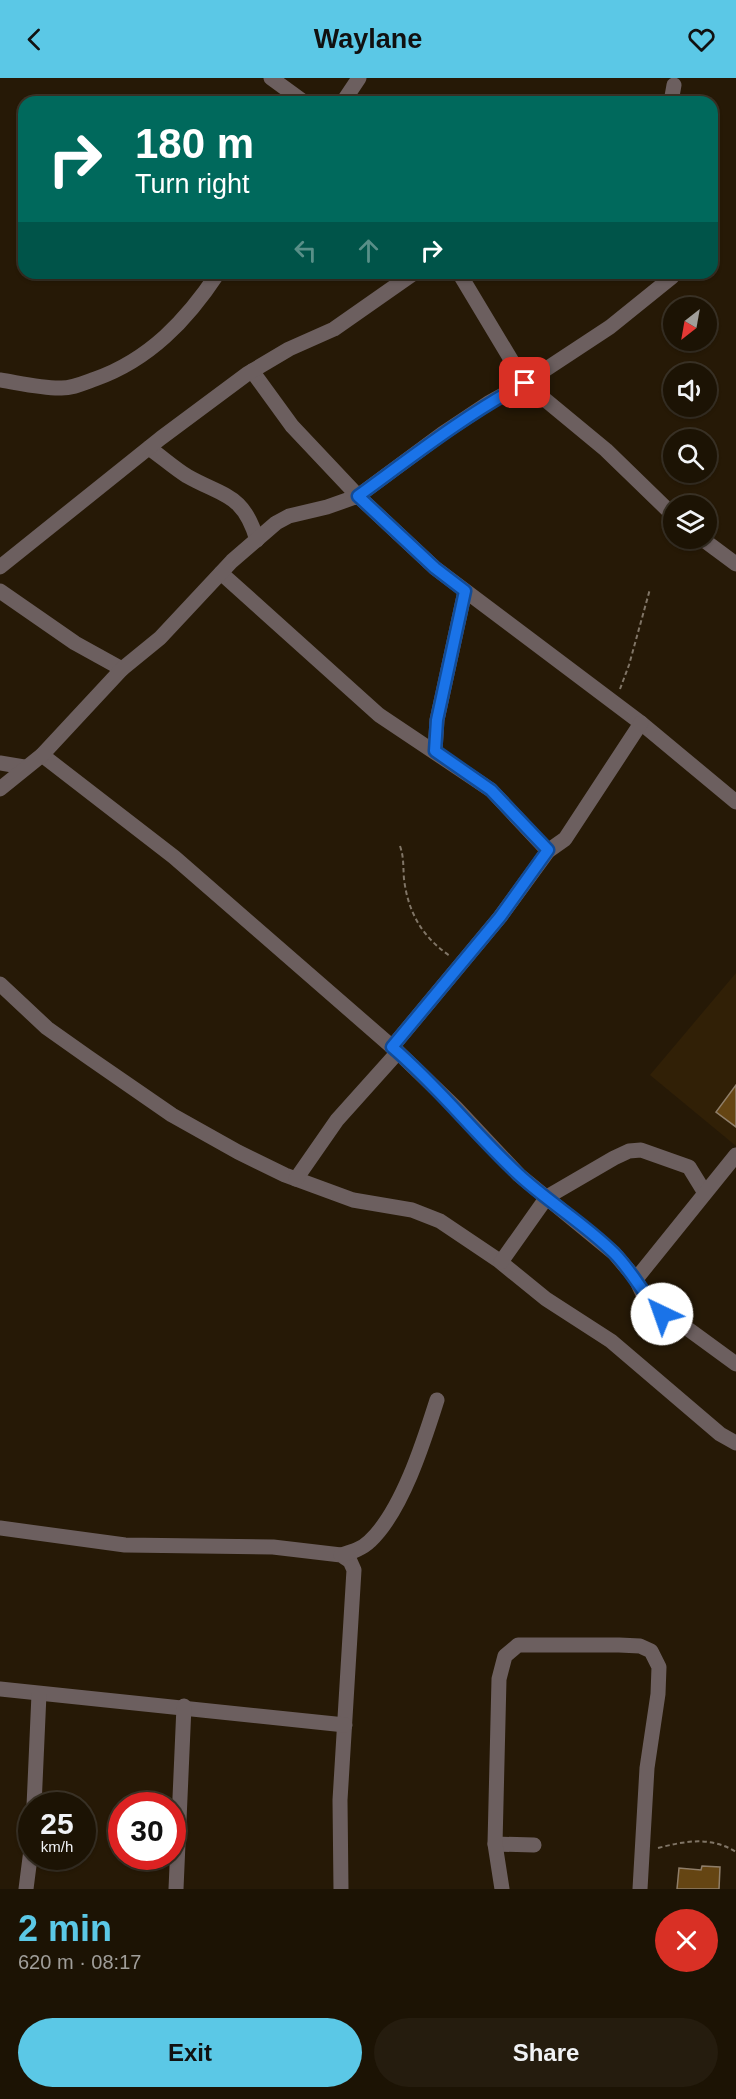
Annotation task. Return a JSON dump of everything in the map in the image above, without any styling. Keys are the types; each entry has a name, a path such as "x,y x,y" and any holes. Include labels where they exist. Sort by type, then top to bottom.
{"street":[{"path":"271,78 293,96"},
{"path":"347,96 359,78"},
{"path":"673,96 674,85"},
{"path":"0,380 61,389 108,375 133,362 162,340 201,298 214,279"},
{"path":"0,567 149,448 252,371 289,349 334,329 405,279"},
{"path":"463,279 525,383 614,458 663,505"},
{"path":"0,789 24,767 42,755 122,669 167,631 221,573 257,540 289,516 327,507 358,496 442,434 610,327 670,279"},
{"path":"252,371 292,426 358,496 435,568 641,723 735,800"},
{"path":"149,448 188,476 238,502 251,522 257,540"},
{"path":"716,549 736,564"},
{"path":"221,573 379,715 491,790 548,850"},
{"path":"0,591 75,643 122,669"},
{"path":"435,751 437,720 465,591"},
{"path":"296,1179 337,1120 395,1050 460,963 500,917 548,850 565,839 578,823 641,723"},
{"path":"42,755 174,857 395,1050 456,1108 519,1175 614,1253 636,1279 642,1292 662,1314 684,1326 736,1364"},
{"path":"0,763 24,767"},
{"path":"0,984 47,1028 172,1115 238,1152 296,1179 353,1200 412,1210 440,1221 501,1262 546,1299 611,1341 720,1434 736,1443"},
{"path":"501,1262 547,1197 628,1151 640,1150 689,1167 705,1193"},
{"path":"636,1279 736,1155"},
{"path":"0,1527 125,1545 273,1547 341,1555 364,1547 383,1525 409,1478 437,1400"},
{"path":"341,1555 350,1561 354,1570 340,1800 341,1889"},
{"path":"502,1889 495,1844 499,1762 499,1679 502,1664 510,1650 518,1646 640,1646 651,1651 659,1667 657,1713 647,1768 640,1889"},
{"path":"0,1689 184,1706 345,1725"},
{"path":"35,1792 39,1694"},
{"path":"176,1889 184,1706"},
{"path":"495,1844 534,1845"},
{"path":"26,1889 28,1870"}],"path":[{"path":"614,703 629,665 650,589"},
{"path":"400,846 408,903 414,919 441,950 460,963"},
{"path":"641,1854 674,1844 699,1840 720,1843 736,1852"}],"shaded area":[{"path":"736,973 736,1146 650,1075"}],"building":[{"path":"736,1085 736,1127 716,1112"},
{"path":"702,1866 720,1867 719,1889 677,1889 679,1868 701,1870"}],"route":[{"path":"525,383 490,402 442,434 358,496 435,568 465,591 458,635 437,720 435,751 491,790 548,850 500,917 447,977 392,1047 456,1108 519,1175 614,1253 636,1279 642,1292 662,1314"}]}
